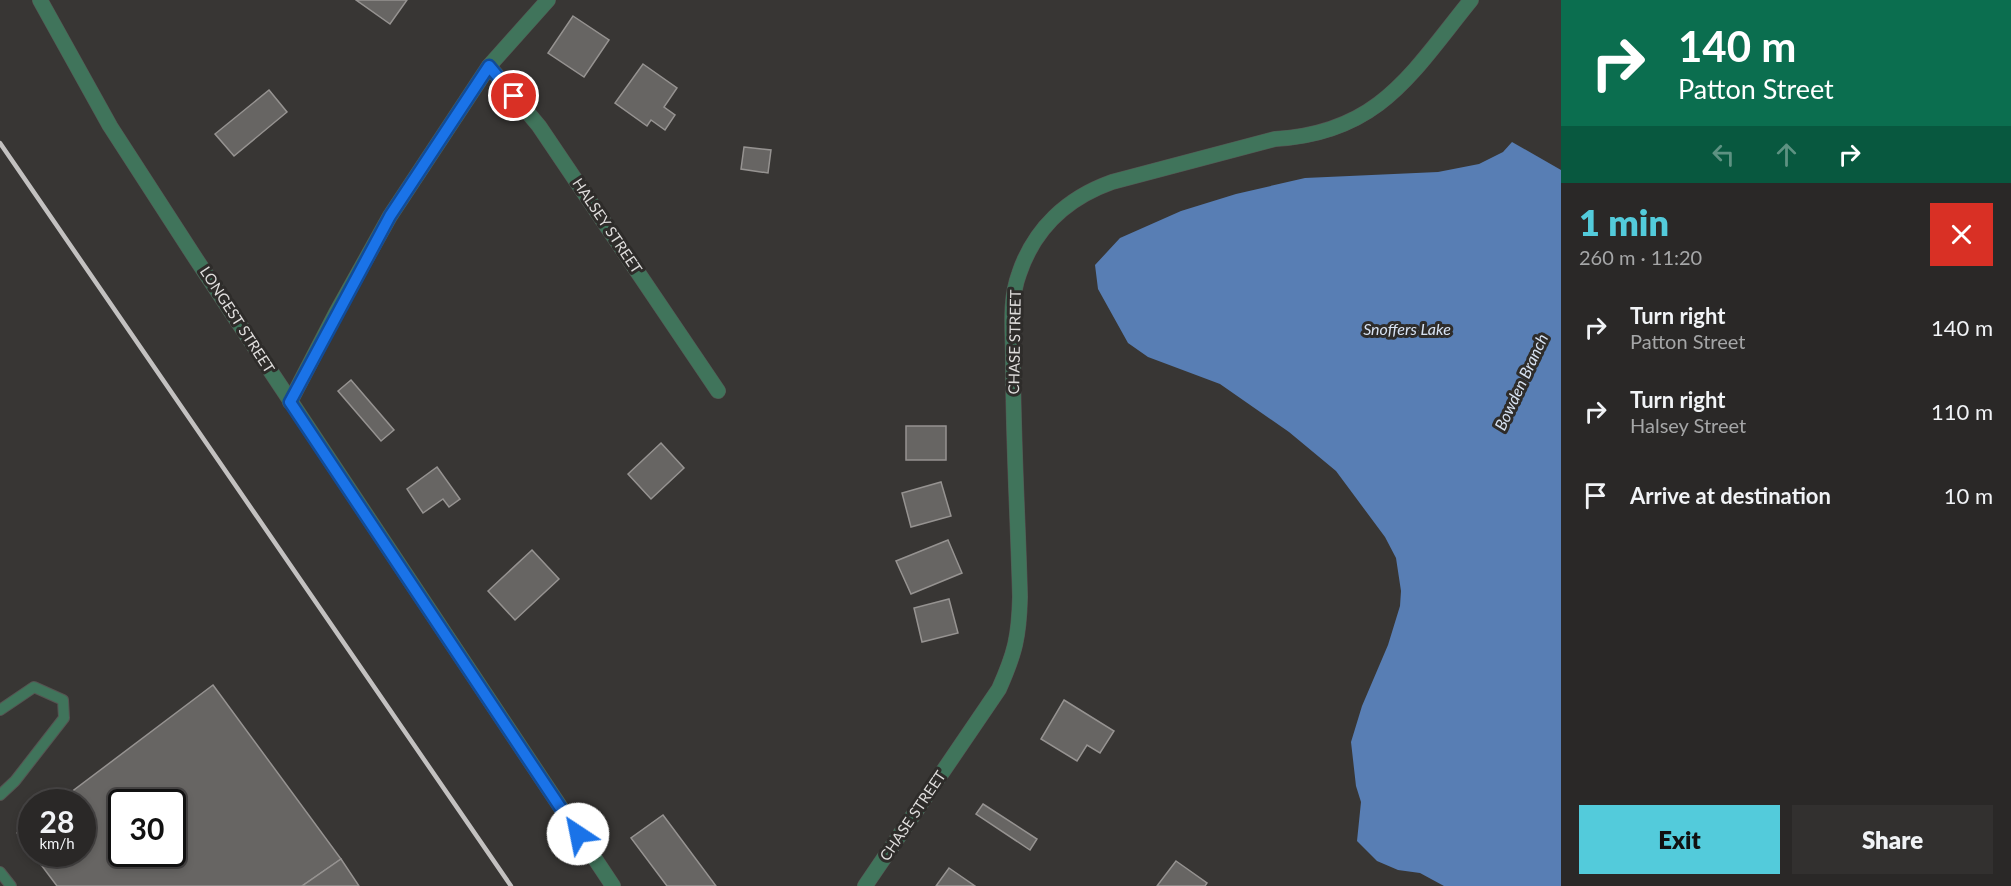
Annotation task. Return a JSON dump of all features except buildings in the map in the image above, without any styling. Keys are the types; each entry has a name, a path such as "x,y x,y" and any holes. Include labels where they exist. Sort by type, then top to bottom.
{"street":[{"name":"LONGEST STREET","path":"40,0 110,126 290,402 609,880"},
{"path":"290,402 390,216 489,66 548,0"},
{"name":"CHASE STREET","path":"865,886 999,689 1014,655 1019,631 1020,597 1013,377 1013,297 1018,275 1032,244 1052,218 1078,197 1096,188 1275,139 1300,137 1335,128 1369,112 1406,80 1470,0"},
{"name":"HALSEY STREET","path":"489,66 539,126 718,391"}],"lane":[{"path":"0,710 34,687 63,700 64,718 15,781 0,795"},
{"path":"0,872 11,886"}],"water":[{"name":"Snoffers Lake","path":"1512,142 1561,170 1561,886 1444,886 1420,873 1398,870 1377,861 1357,841 1361,802 1356,786 1351,742 1362,706 1388,645 1400,606 1401,591 1396,558 1385,537 1336,471 1289,432 1220,384 1148,357 1128,343 1098,289 1095,265 1120,238 1181,211 1236,194 1305,178 1438,172 1479,164 1503,152"}],"railway":[{"path":"0,143 511,886"}],"route":[{"path":"514,96 489,66 390,216 290,402 578,834"}],"water label":[{"name":"Bowden Branch","path":"1521,382"}]}
